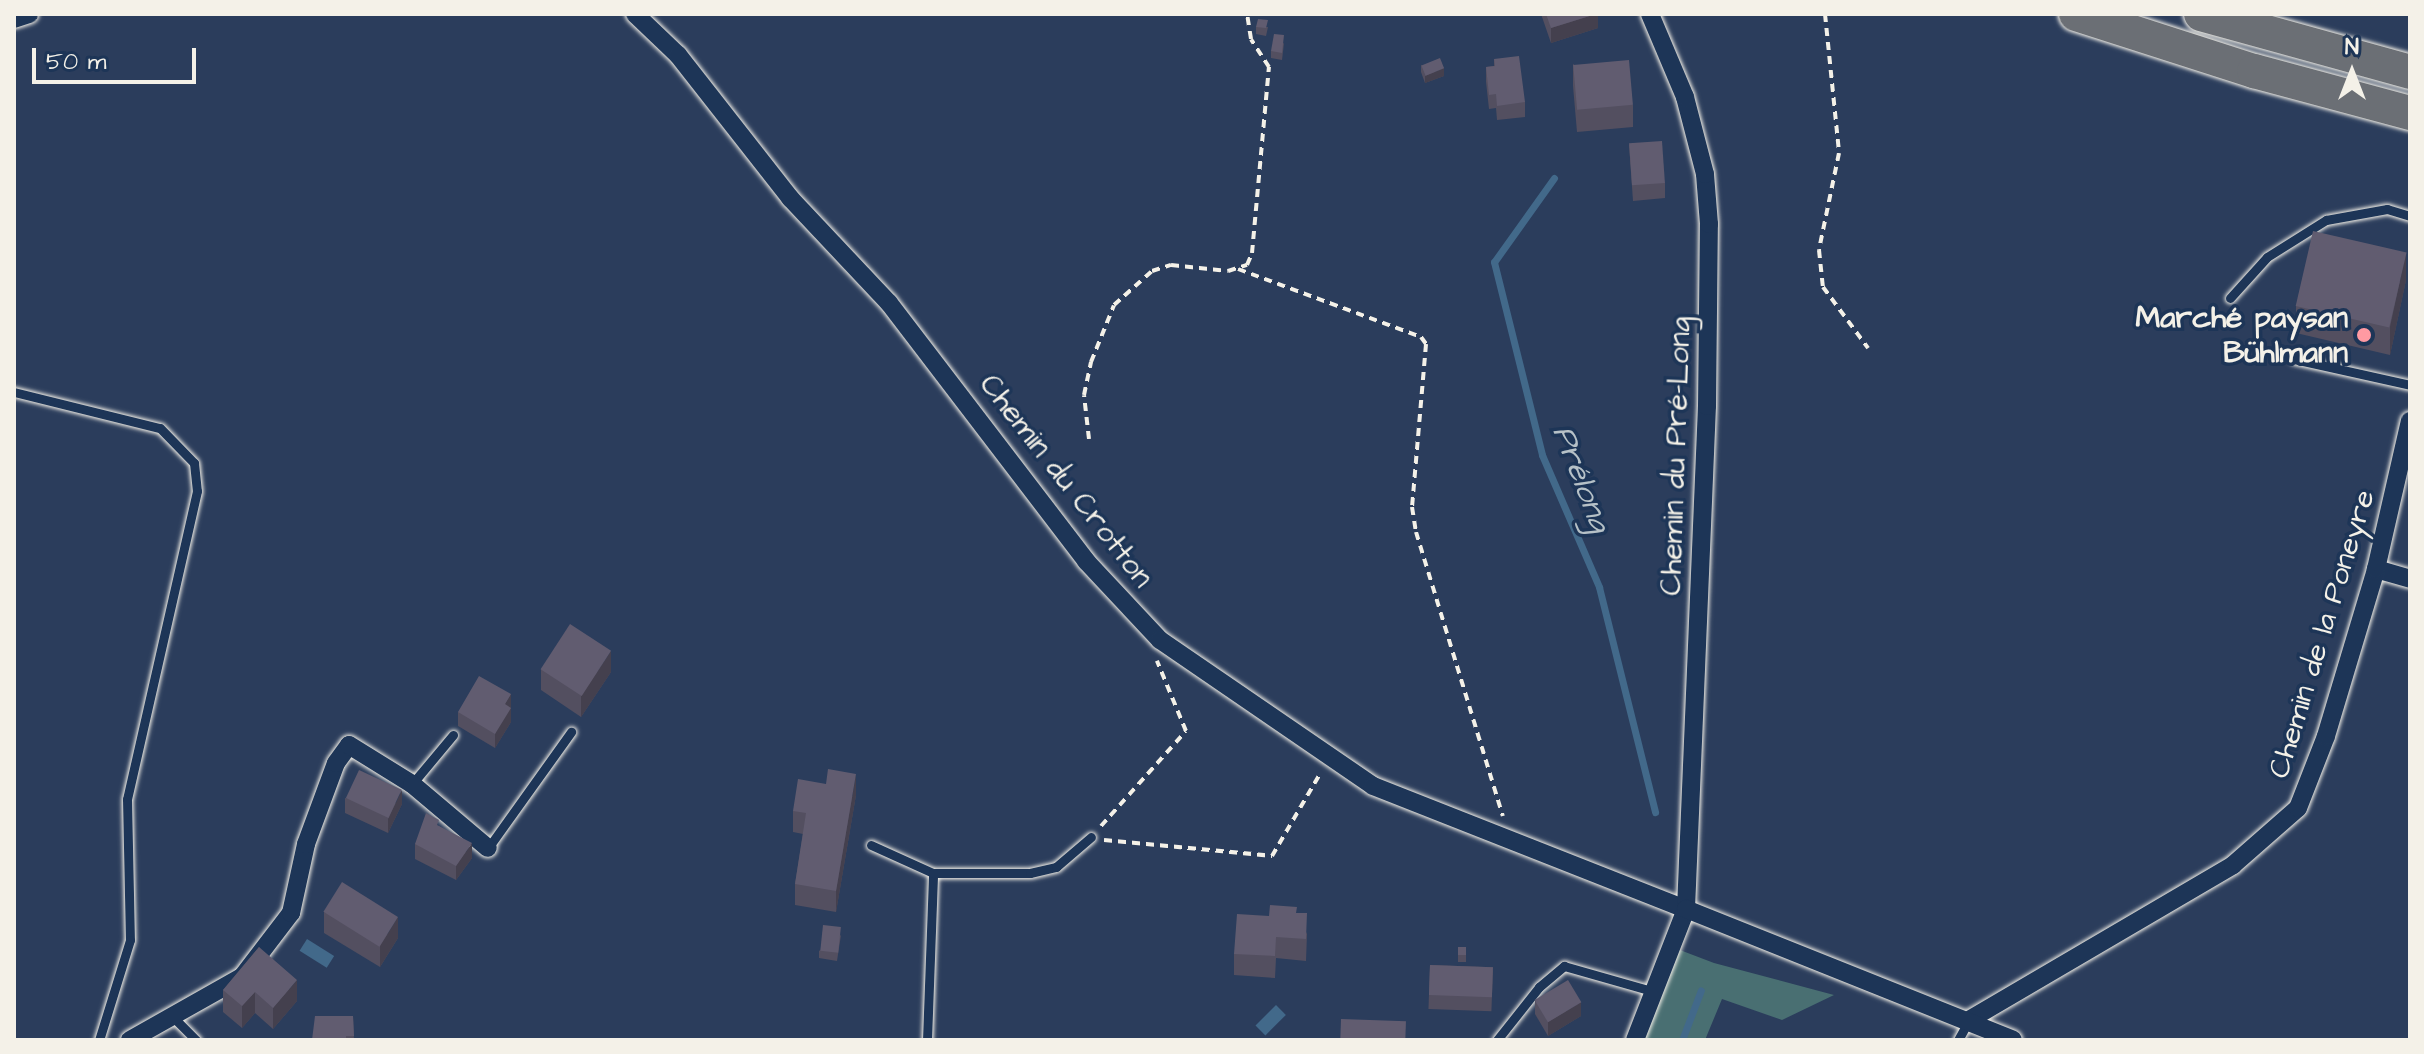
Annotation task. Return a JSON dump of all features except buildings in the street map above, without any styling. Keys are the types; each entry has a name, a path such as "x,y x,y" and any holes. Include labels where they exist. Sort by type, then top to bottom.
{"highway":[{"path":"2076,14 2254,71 2410,113"},
{"path":"2201,14 2410,72"}],"street":[{"path":"14,19 29,14"},
{"name":"Chemin du Crotton","path":"635,14 678,55 790,198 889,303 1086,561 1160,640 1328,760 1373,786 1969,1020"},
{"name":"Chemin du Pré-Long","path":"1635,1040 1686,909 1707,406 1709,224 1705,174 1685,97 1650,14"},
{"name":"Chemin de la Poneyre","path":"1969,1020 2233,865 2298,808 2326,736 2376,569 2410,421"},
{"path":"2376,569 2410,579"},
{"path":"130,1040 242,977 291,913 306,844 336,763 349,745 412,784 488,848"},
{"path":"1969,1020 2013,1040"}],"lane":[{"path":"2230,298 2267,257 2326,220 2387,209 2410,216"},
{"path":"2294,359 2410,385"},
{"path":"14,392 160,428 194,463 197,491 127,799 130,940 99,1040"},
{"path":"488,848 571,732"},
{"path":"412,784 453,735"},
{"path":"871,845 933,873 1043,870 1072,856 1091,837"},
{"path":"927,1040 933,873"},
{"path":"1497,1040 1539,987 1564,966 1655,992"},
{"path":"173,1017 196,1040"},
{"path":"1958,1040 1969,1020"}],"path":[{"path":"1238,269 1247,265 1256,235 1269,67 1251,39 1247,14"},
{"path":"1825,14 1839,153 1819,250 1823,287 1868,348"},
{"path":"1089,439 1084,395 1091,362 1121,297 1136,280 1171,265 1238,269 1421,337 1426,344 1412,507 1503,806 1498,836"},
{"path":"1091,837 1186,731 1156,659 1160,640"},
{"path":"1091,837 1272,856 1328,760"}],"green space":[{"path":"1672,947 1714,963 1834,995 1782,1020 1722,999 1705,1040 1635,1040"}],"water":[{"path":"307,939 334,956 327,968 300,951"},
{"path":"1276,1005 1286,1015 1265,1035 1255,1026"}],"waterway":[{"name":"Prélong","path":"1554,178 1494,262 1542,455 1599,587 1655,812"},
{"name":"Prélong","path":"1682,1040 1701,990"}],"place":[{"name":"Marché paysan Bühlmann","path":"2364,335"}]}
